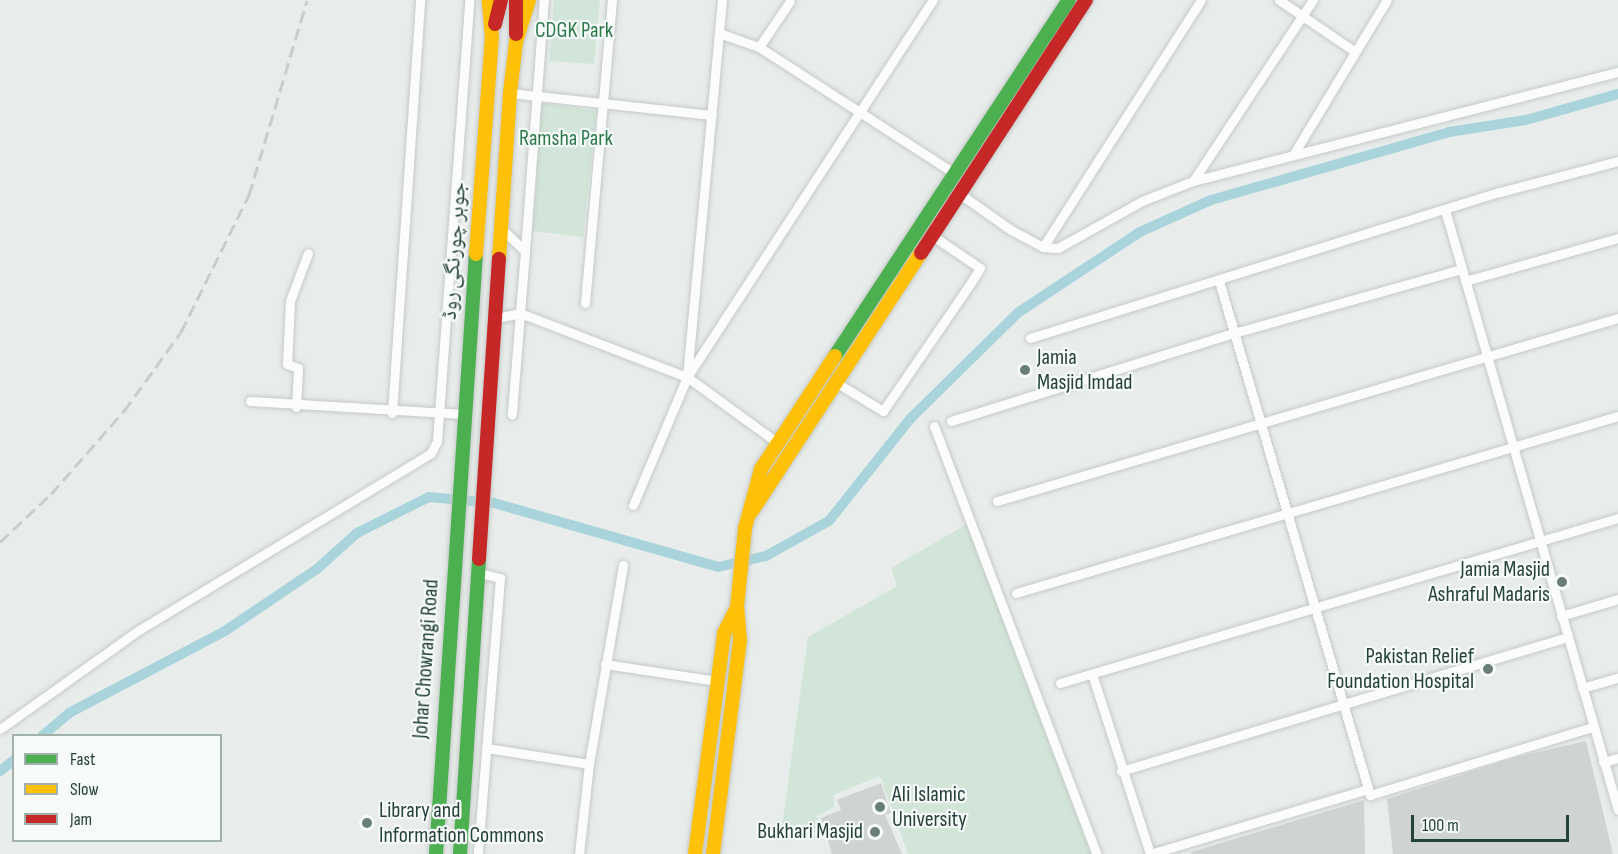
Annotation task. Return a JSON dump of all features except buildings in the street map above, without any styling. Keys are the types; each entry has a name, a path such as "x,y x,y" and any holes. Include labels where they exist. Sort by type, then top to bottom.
{"street":[{"path":"392,413 420,0"},
{"path":"0,729 139,630 426,458 437,441 469,0"},
{"name":"جوہر چورنگی روڈ","path":"461,467 492,38 489,0"},
{"name":"جوہر چورنگی روڈ","path":"492,38 501,0"},
{"name":"جوہر چورنگی روڈ","path":"483,469 497,318 510,93 516,42 516,0"},
{"path":"585,303 612,0"},
{"path":"687,377 722,0"},
{"path":"633,505 687,377 933,0"},
{"path":"713,854 740,640 737,607 746,523 761,468 1070,0"},
{"path":"746,523 1086,0"},
{"path":"1043,247 1201,0"},
{"path":"1279,0 1354,51"},
{"path":"1193,181 1313,0"},
{"path":"1293,155 1354,51 1388,0"},
{"path":"759,47 790,1"},
{"path":"513,414 543,5 529,5"},
{"name":"جوہر چورنگی روڈ","path":"516,42 529,5"},
{"path":"719,33 759,47 954,173"},
{"path":"960,194 1043,247 1058,248 1142,201 1193,181 1618,72"},
{"path":"510,93 603,101 712,115"},
{"path":"1030,338 1445,210 1618,161"},
{"path":"1445,210 1618,810"},
{"path":"501,228 525,250"},
{"path":"837,383 883,411 970,284 980,268 933,236"},
{"path":"1465,281 1618,238"},
{"path":"296,407 297,367 287,364 290,301 308,253"},
{"path":"951,421 1234,333 1461,269"},
{"path":"1219,281 1370,795 1593,727"},
{"path":"497,318 520,313 687,377 778,442"},
{"path":"997,501 1618,318"},
{"path":"250,401 296,407 392,413 464,414"},
{"path":"1016,593 1289,515 1618,416"},
{"path":"934,426 1097,854"},
{"name":"Johar Chowrangi Road","path":"436,854 461,467"},
{"name":"Johar Chowrangi Road","path":"460,854 483,469"},
{"path":"1060,683 1618,518"},
{"path":"579,854 589,764 623,565"},
{"path":"476,572 500,578 478,854"},
{"path":"1561,616 1618,599"},
{"path":"695,854 724,633 737,607"},
{"path":"1121,771 1567,637"},
{"path":"605,664 718,681"},
{"path":"1092,674 1121,771 1150,854 1368,789"},
{"path":"1582,688 1618,678"},
{"path":"486,748 589,764"},
{"path":"1603,762 1618,758"}],"green space":[{"name":"CDGK Park","path":"554,0 600,0 594,64 549,61"},
{"name":"Ramsha Park","path":"541,103 596,111 583,237 533,231"},
{"path":"967,524 1091,854 908,854 880,776 833,795 834,807 817,816 822,838 780,841 808,637 897,586 891,568"}],"waterway":[{"path":"44,734 69,713 225,631 317,569 357,533 429,497 494,503 718,567 766,556 829,521 911,418 1019,312 1140,232 1211,200 1449,132 1526,120 1618,94"},
{"path":"0,771 12,762"}],"railway":[{"path":"0,542 51,494 124,411 181,332 249,195 307,0"}],"traffic: fast":[{"path":"835,356 1069,0"},
{"path":"436,854 476,254"},
{"path":"460,854 479,559"}],"traffic: slow":[{"path":"476,254 492,38 489,0"},
{"path":"499,259 510,93 516,42 529,0"},
{"path":"752,511 921,253"},
{"path":"713,854 740,640 737,607 745,528 761,469 835,356"},
{"path":"695,854 724,633 736,609"}],"traffic: jam":[{"path":"495,24 501,0"},
{"path":"516,0 516,34"},
{"path":"921,253 1086,0"},
{"path":"479,559 499,259"}],"place":[{"name":"Jamia Masjid Imdad","path":"1025,370"},
{"name":"Jamia Masjid Ashraful Madaris","path":"1562,582"},
{"name":"Pakistan Relief Foundation Hospital","path":"1488,669"},
{"name":"Ali Islamic University","path":"880,807"},
{"name":"Library and Information Commons","path":"367,823"},
{"name":"Bukhari Masjid","path":"875,832"}]}
